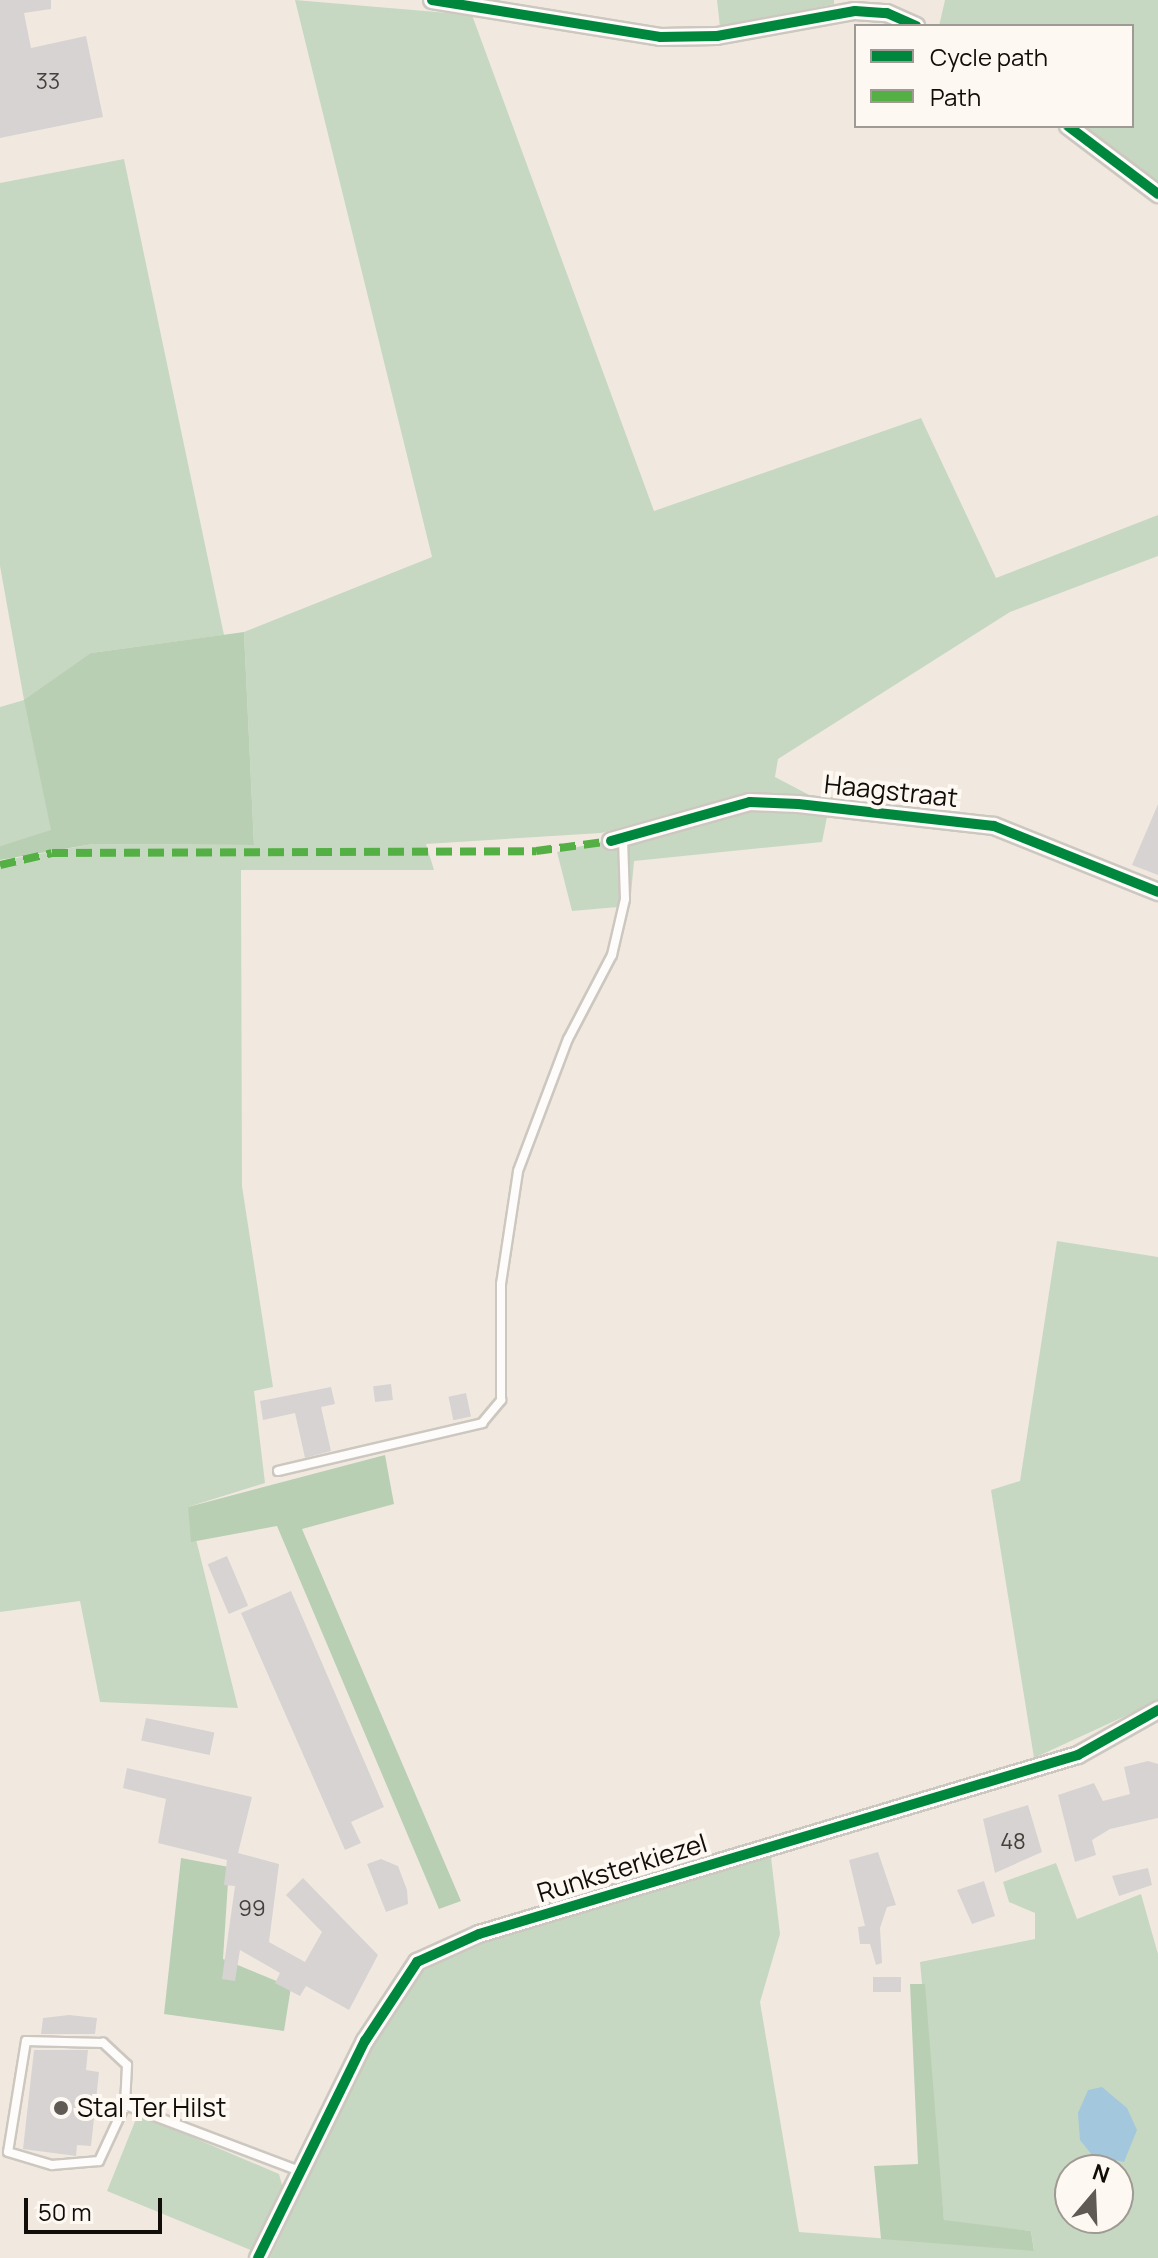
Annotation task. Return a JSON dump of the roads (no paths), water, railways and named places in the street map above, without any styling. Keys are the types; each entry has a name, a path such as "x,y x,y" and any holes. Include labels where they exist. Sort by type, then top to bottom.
{"street":[{"path":"432,0 660,37 717,36 855,11 887,13 912,24"},
{"path":"1071,128 1158,194"},
{"name":"Haagstraat","path":"617,840 750,802 813,805 994,826 1158,892"},
{"name":"Runksterkiezel","path":"258,2258 394,1989 417,1962 446,1946 1078,1755 1158,1710"}],"lane":[{"path":"278,1471 482,1423 501,1400 501,1284 518,1171 568,1039 612,955 625,899 617,840"},
{"path":"26,2041 103,2043 127,2065 125,2105 99,2161 52,2165 8,2152 26,2041"},
{"path":"125,2105 302,2172"}],"water":[{"path":"1102,2087 1127,2108 1137,2130 1127,2154 1091,2154 1080,2140 1078,2113 1088,2090"}],"place":[{"name":"Stal Ter Hilst","path":"61,2108"}]}
